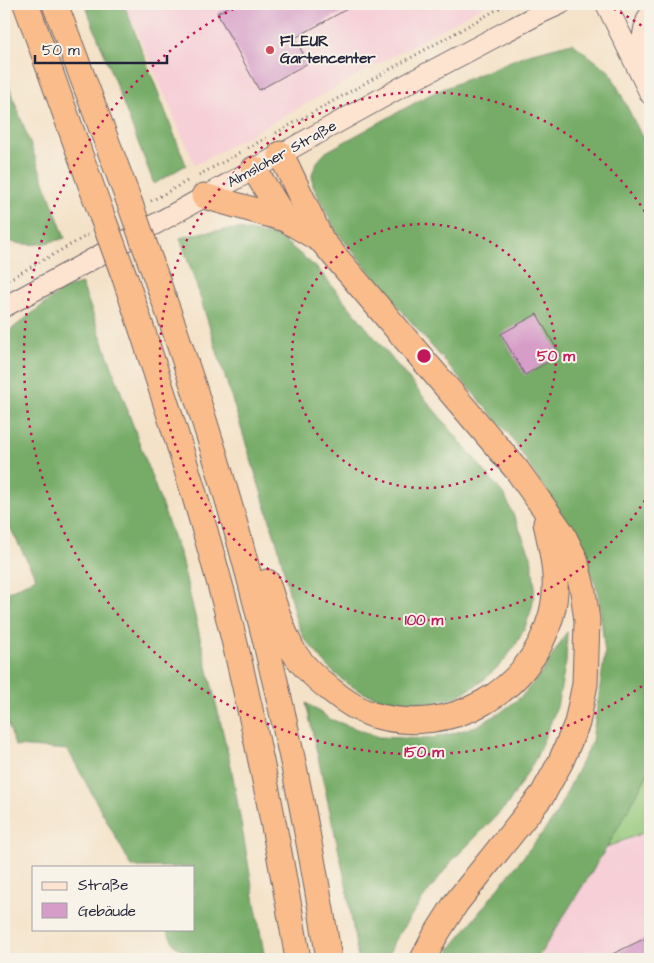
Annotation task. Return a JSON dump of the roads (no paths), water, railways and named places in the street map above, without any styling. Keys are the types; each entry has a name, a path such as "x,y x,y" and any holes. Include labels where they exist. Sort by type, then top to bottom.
{"highway":[{"path":"26,4 99,224 125,278 176,431 226,607 270,802 298,959"},
{"path":"55,4 138,202 151,262 181,346 227,497 255,596 278,694 319,898 329,959"},
{"path":"281,154 322,241 517,470 562,533 575,559 583,592 587,621 585,684 577,723 561,762 543,794 456,903 423,959"},
{"path":"254,169 285,219"},
{"path":"204,196 285,219 322,241"},
{"path":"227,497 252,527 275,608 292,650 317,680 343,699 373,714 415,721 445,718 481,703 508,687 526,668 545,635 552,615 556,592 554,560 543,508"}],"street":[{"name":"Almsloher Straße","path":"4,307 541,9 561,4"},
{"path":"606,4 649,91"},
{"path":"649,91 641,50 650,13"}],"place":[{"name":"FLEUR Gartencenter","path":"270,50"}]}
